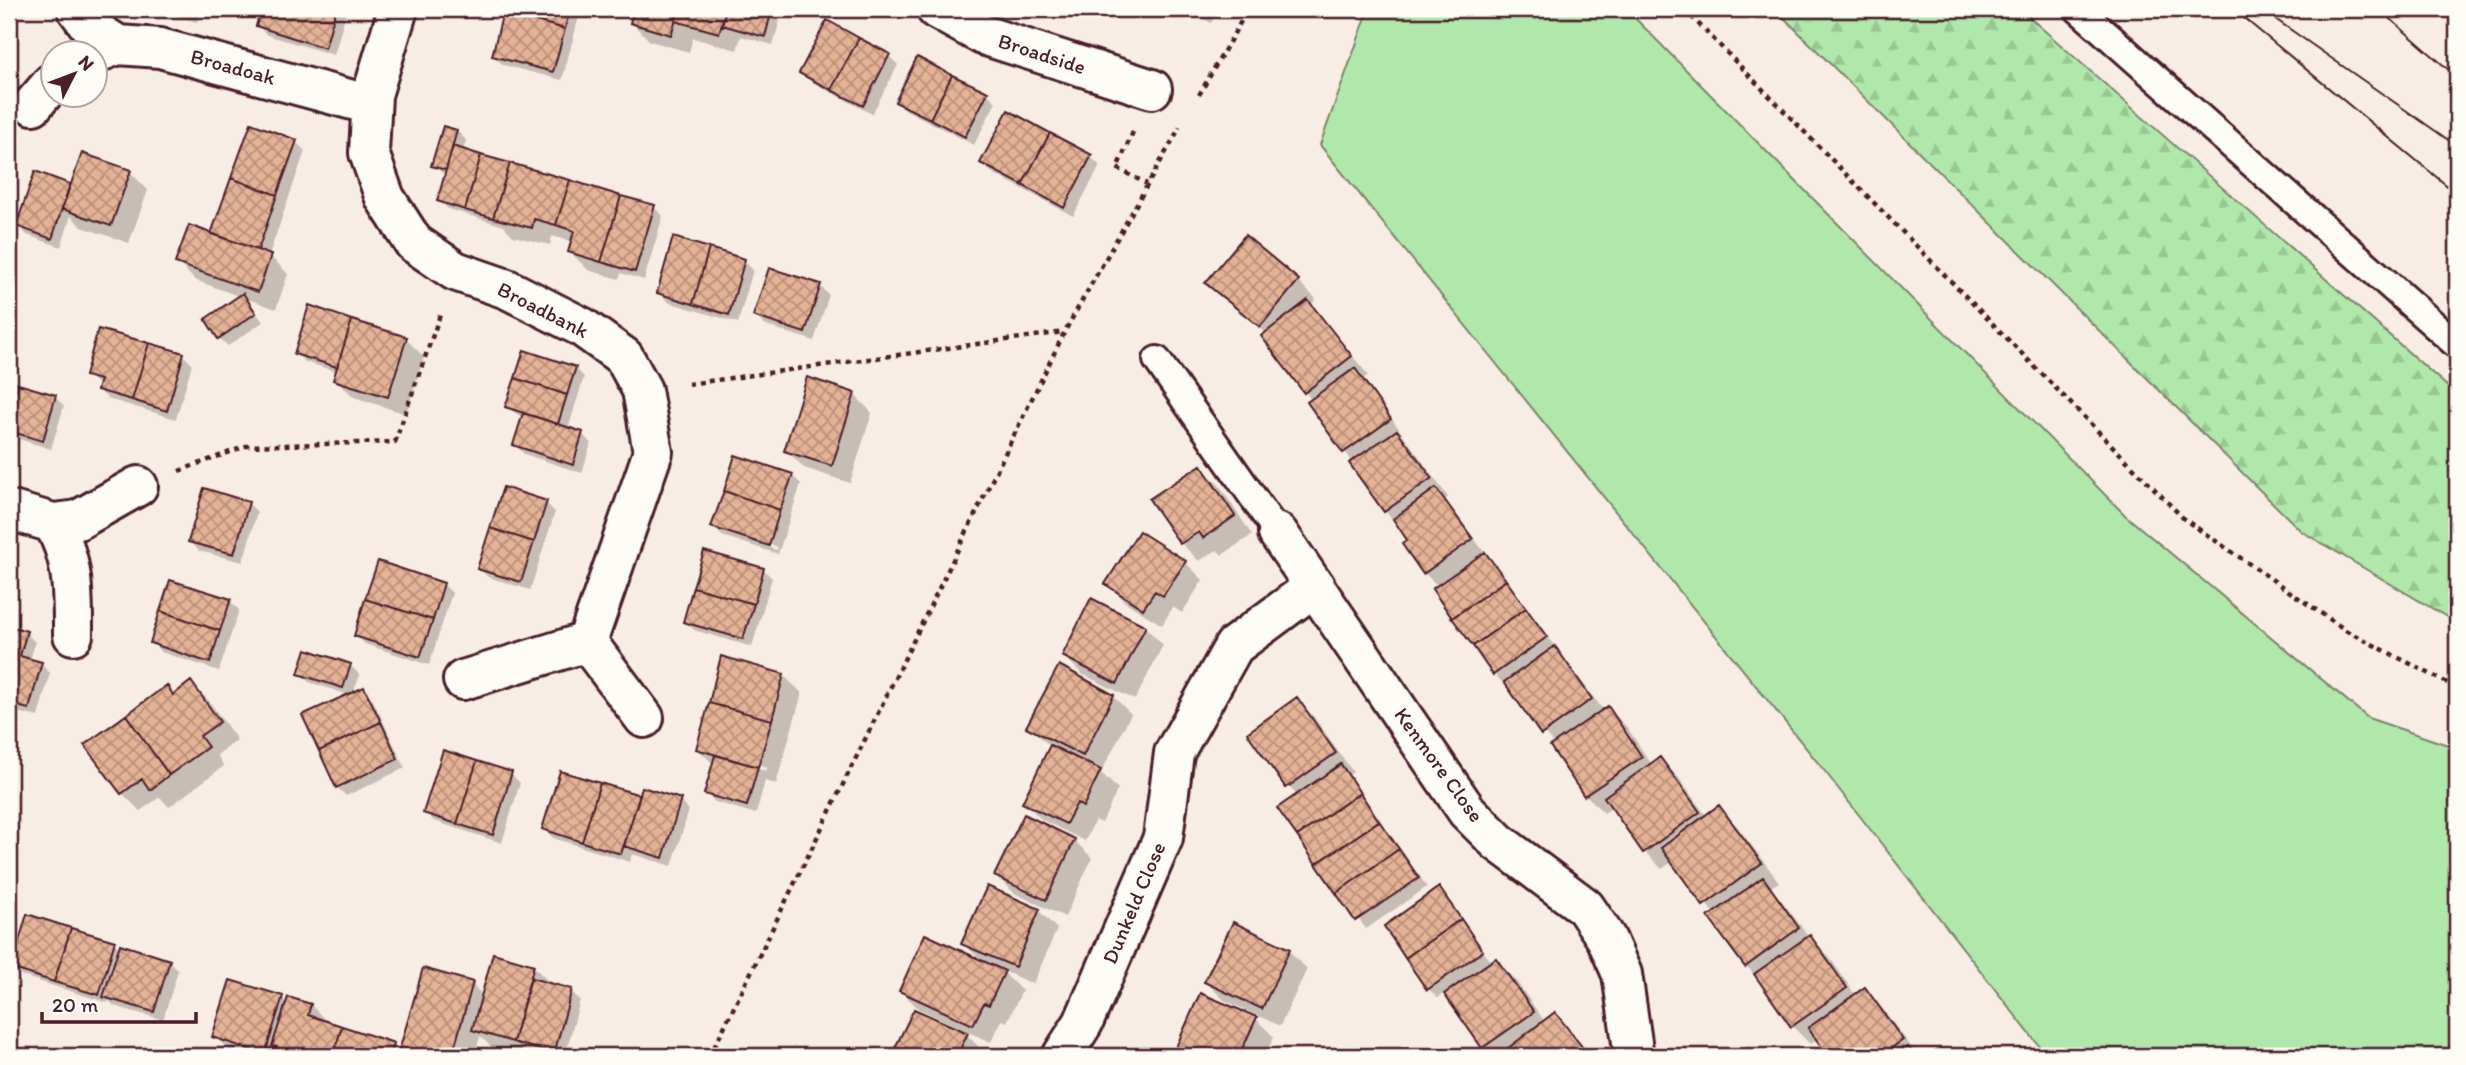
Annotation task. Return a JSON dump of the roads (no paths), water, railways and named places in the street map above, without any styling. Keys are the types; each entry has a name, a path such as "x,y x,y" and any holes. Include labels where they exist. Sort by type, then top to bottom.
{"street":[{"path":"77,9 98,38"},
{"name":"Broadbank","path":"398,9 371,105 369,153 385,198 414,243 455,271 507,289 582,327 624,357 642,390 653,452 587,642"},
{"name":"Broadside","path":"936,9 982,35 1152,89"},
{"name":"Broadoak","path":"108,50 159,48 371,105"},
{"path":"9,510 53,523 78,520 138,486"},
{"path":"53,523 65,544 74,582 73,635"},
{"name":"Kenmore Close","path":"1278,533 1467,811 1498,842 1546,875 1585,907 1592,917 1606,938 1622,974 1634,1056"},
{"name":"Dunkeld Close","path":"1062,1056 1083,1023 1163,838 1174,753 1234,646 1315,586"},
{"path":"463,680 587,642 644,718"}],"lane":[{"path":"2078,9 2457,345"},
{"path":"1157,360 1278,533"}],"tram line":[{"path":"2233,9 2457,194"},
{"path":"2261,9 2457,146"},
{"path":"2379,9 2457,77"}]}
